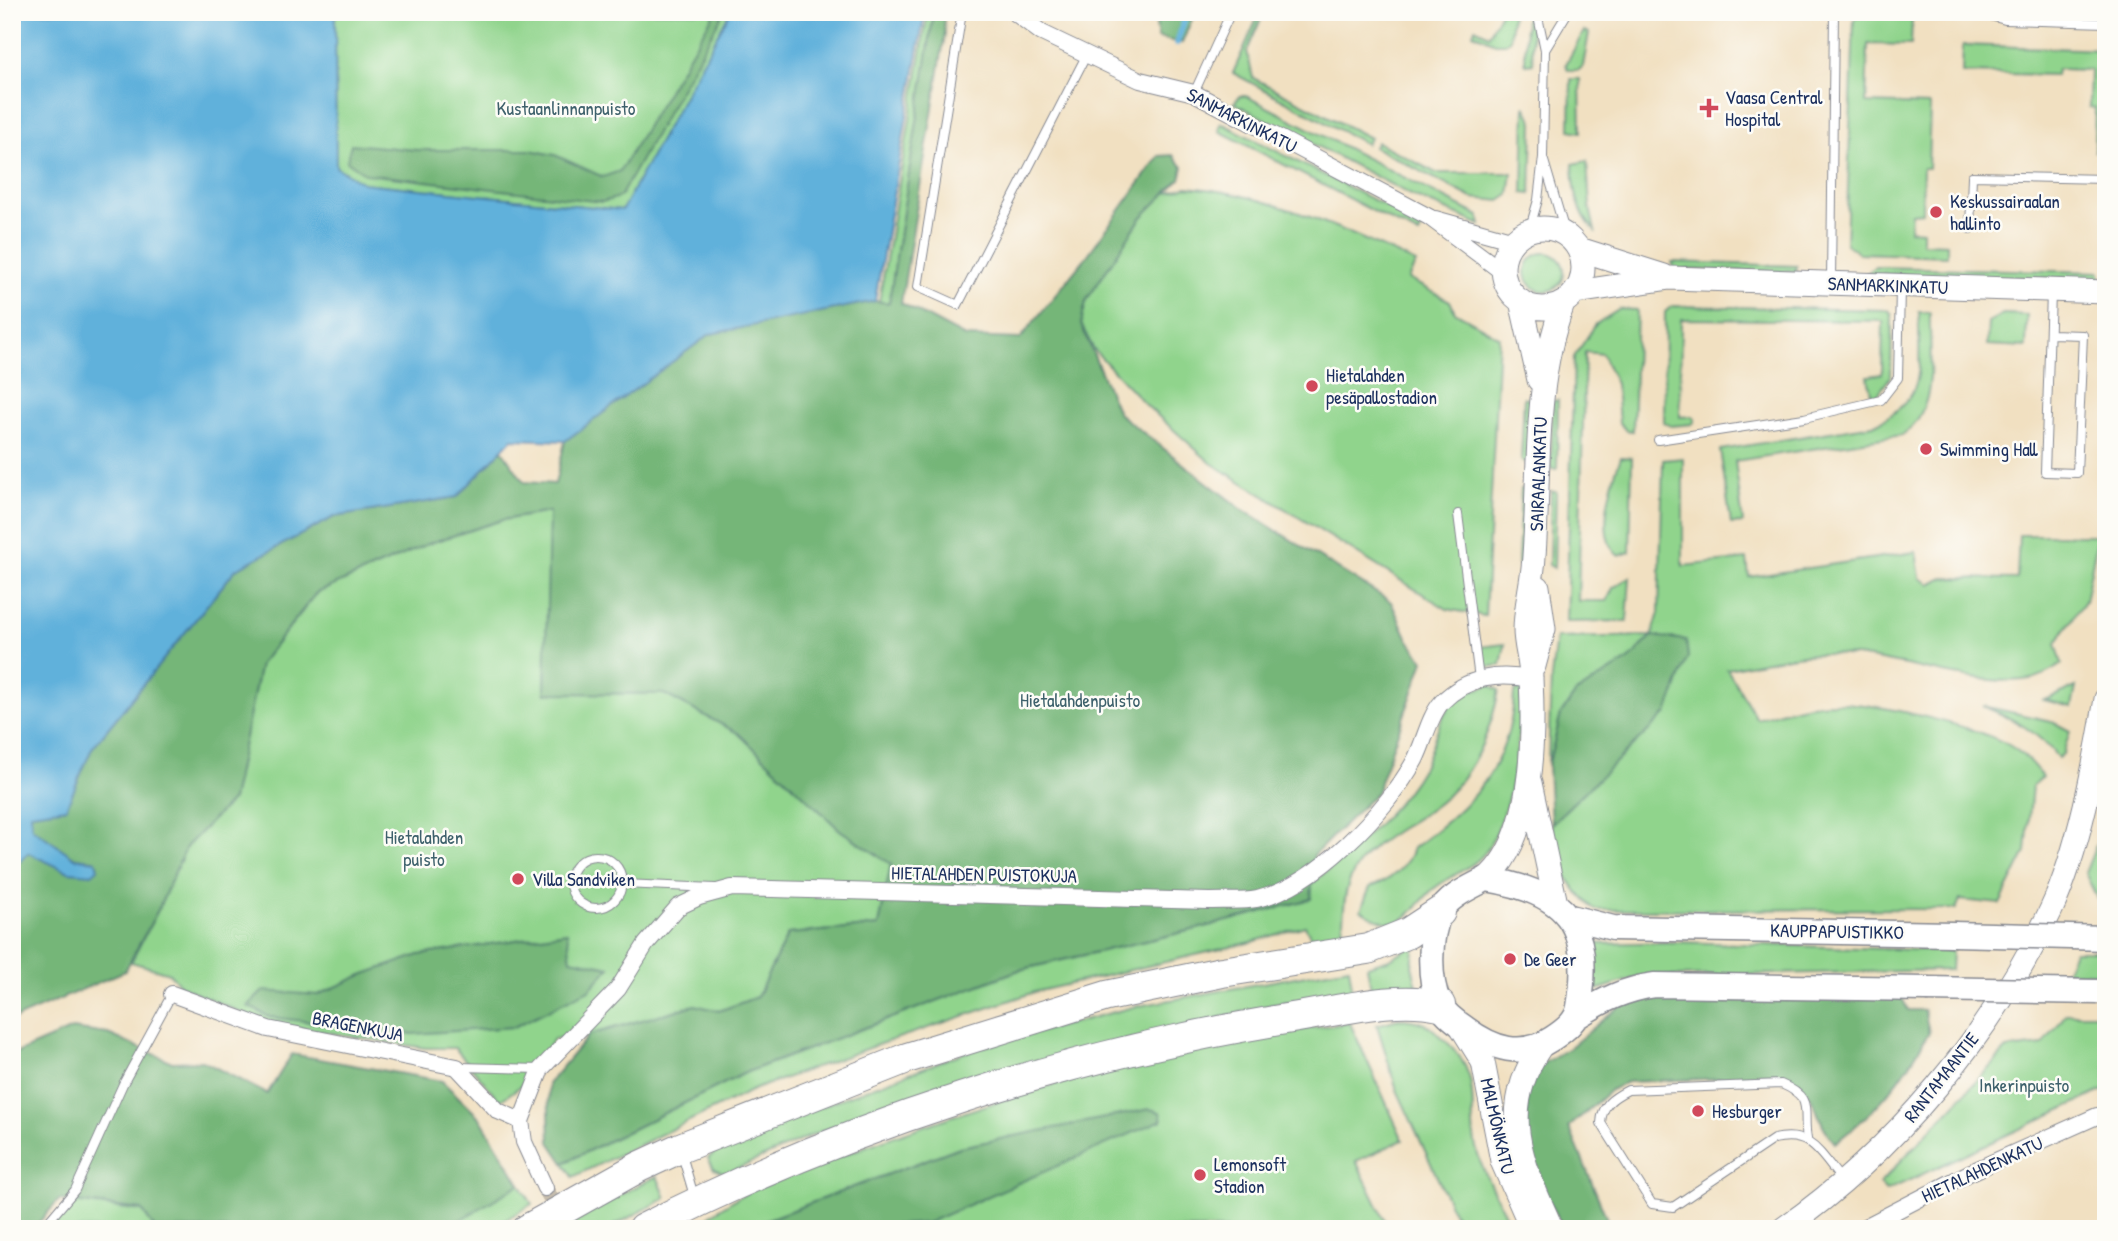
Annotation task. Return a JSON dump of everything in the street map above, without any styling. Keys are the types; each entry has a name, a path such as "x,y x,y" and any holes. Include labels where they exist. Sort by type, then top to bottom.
{"highway":[{"path":"528,1229 639,1167 907,1058 1107,996 1222,972 1339,954 1388,943 1440,912"},
{"path":"643,1229 696,1202 816,1152 957,1099 1142,1049 1337,1011 1437,1010"}],"main road":[{"path":"1578,1016 1585,966 1580,941 1563,911 1531,889 1486,879 1467,889 1440,912 1432,945 1437,1010 1490,1045 1505,1050 1541,1046 1563,1032 1578,1016 1605,999 1631,988 1655,985 2102,992"},
{"name":"KAUPPAPUISTIKKO","path":"1563,911 1613,928 2106,937"}],"street":[{"name":"SANMARKINKATU","path":"1014,12 1042,33 1140,80 1194,93 1429,218 1504,273"},
{"name":"SANMARKINKATU","path":"1429,218 1521,236"},
{"path":"1542,228 1573,242 1583,263 1583,278 1569,298 1549,308 1534,307 1521,301 1506,284 1504,262 1521,236 1542,228"},
{"name":"SANMARKINKATU","path":"1573,242 1670,278"},
{"name":"SANMARKINKATU","path":"1569,298 1670,278 2106,292"},
{"name":"SAIRAALANKATU","path":"1486,879 1498,869 1520,831 1528,777 1531,678 1525,631 1534,559 1541,390 1554,327 1569,298"},
{"name":"SAIRAALANKATU","path":"1521,301 1541,390"},
{"name":"HIETALAHDEN PUISTOKUJA","path":"521,1121 541,1069 618,989 646,944 678,907 699,897 732,888 1209,901 1258,899 1327,862 1364,829 1392,798 1416,759 1441,703 1485,676 1531,678"},
{"name":"RANTAMAANTIE","path":"1783,1229 1882,1147 1920,1107 1972,1041 2017,970 2059,890 2077,830 2106,699"},
{"name":"SAIRAALANKATU","path":"1528,777 1563,911"},
{"name":"BRAGENKUJA","path":"172,993 268,1029 457,1067"},
{"name":"MALMÖNKATU","path":"1437,1010 1483,1062 1502,1161 1532,1229"},
{"name":"MALMÖNKATU","path":"1541,1046 1528,1064 1520,1092 1517,1138 1531,1182 1552,1229"},
{"path":"457,1067 498,1111 521,1121 524,1142 545,1188"},
{"name":"HIETALAHDENKATU","path":"1866,1226 1969,1173 2097,1116 2106,1116"}],"lane":[{"path":"962,12 918,287 958,305 1087,54"},
{"path":"1194,93 1231,12"},
{"path":"1521,236 1538,200 1543,157 1545,51 1537,12"},
{"path":"1545,51 1568,12"},
{"path":"1831,284 1834,12"},
{"path":"1976,12 2005,20 2106,23"},
{"path":"1543,157 1573,242"},
{"path":"1970,229 1972,176 2106,179"},
{"path":"1658,440 1804,418 1881,400 1898,378 1900,286"},
{"path":"2051,290 2045,472 2077,473 2082,335 2051,334"},
{"path":"1458,514 1479,679"},
{"path":"594,855 615,863 622,873 623,884 618,898 607,907 593,909 575,897 571,891 570,877 574,866 594,855"},
{"path":"623,884 732,888"},
{"path":"42,1229 75,1190 123,1084 172,993"},
{"path":"457,1067 541,1069"},
{"path":"1807,1139 1808,1109 1802,1097 1781,1084 1628,1090 1615,1096 1602,1110 1601,1123 1652,1204 1673,1207 1774,1139 1791,1135 1807,1139 1843,1181"},
{"path":"680,1149 696,1202"}],"green space":[{"name":"Kustaanlinnanpuisto","path":"335,12 730,12 622,210 363,183 336,167"},
{"path":"715,12 724,12 620,197 602,202 366,174 347,161 351,144 417,150 530,150 555,155 603,177 620,171"},
{"path":"928,12 934,12 889,303 879,302"},
{"name":"Hietalahdenpuisto","path":"934,12 943,12 945,34 901,303 965,337 1020,339 1087,256 1159,156 1173,155 1183,167 1180,179 1141,218 1086,301 1081,324 1118,413 1240,508 1391,602 1408,639 1424,661 1376,793 1314,855 1311,899 1197,929 1019,970 747,1072 564,1163 550,1142 548,1084 589,1035 695,1005 719,1011 757,997 788,934 879,926 891,864 840,830 738,733 664,694 545,693 549,512 502,520 430,543 316,593 260,664 232,800 186,847 158,910 125,971 12,1020 12,869 28,853 92,874 98,864 93,860 75,858 31,828 31,813 66,808 92,748 236,569 334,517 457,497 502,450 524,482 555,484 565,441 710,334 875,301 889,303"},
{"path":"1159,12 1195,12 1182,43 1158,38 1156,25"},
{"path":"1260,12 1264,12 1247,51 1253,78 1370,138 1366,144 1233,73"},
{"path":"1501,12 1512,12 1510,40 1495,43 1473,33 1475,28 1489,35"},
{"path":"1526,12 1530,12 1533,63 1525,64"},
{"path":"1867,12 1912,18 1911,45 1868,44 1866,103 1930,105 1928,168 1923,168 1922,212 1911,213 1910,230 1922,231 1922,243 1947,244 1947,256 1858,253 1846,244 1854,19"},
{"path":"1584,31 1589,33 1583,66 1579,70 1568,70 1566,64"},
{"path":"1963,45 2106,50 2106,156 2104,152 2094,151 2095,108 2089,107 2090,70 2057,69 2056,75 1962,73"},
{"path":"1571,79 1580,79 1581,132 1570,130"},
{"path":"1240,96 1246,96 1479,216 1481,225 1413,196 1234,103"},
{"path":"1525,105 1533,122 1531,194 1523,193"},
{"path":"1221,123 1423,225 1419,235 1219,131"},
{"path":"1377,142 1436,173 1512,173 1509,195 1500,201 1472,198 1374,147"},
{"path":"1587,161 1590,208 1595,231 1580,208 1574,183 1573,164"},
{"name":"Hietalahden pesäpallostadion","path":"1187,187 1275,205 1333,226 1416,263 1408,279 1450,301 1455,312 1499,337 1485,616 1447,609 1211,463 1147,406 1094,350 1081,324 1086,301 1141,218 1162,194"},
{"path":"1545,253 1558,259 1564,272 1558,285 1545,291 1532,285 1526,272 1532,259"},
{"path":"1672,262 1797,266 1796,272 1673,269"},
{"path":"1875,267 2100,272 2100,279 1866,274"},
{"path":"1672,306 1888,310 1892,314 1891,376 1878,394 1871,394 1868,376 1882,374 1883,321 1681,319 1680,417 1692,416 1695,419 1693,424 1671,426 1664,422 1665,312"},
{"path":"1620,309 1637,310 1633,431 1626,430 1619,423 1616,384 1602,354 1585,352 1578,601 1607,601 1613,588 1630,577 1627,621 1566,622 1574,357 1596,324"},
{"path":"1919,312 1930,313 1931,363 1927,396 1914,424 1902,435 1735,461 1743,523 1731,524 1720,450 1873,425 1891,415 1904,404 1917,379"},
{"path":"2003,314 2027,315 2026,347 1987,345 1988,322"},
{"path":"1524,397 1530,399 1528,464 1521,460"},
{"path":"1558,400 1557,469 1551,469 1553,401"},
{"path":"1621,457 1632,458 1630,552 1619,556 1612,548 1606,523 1613,480"},
{"path":"1683,458 1683,566 1747,559 1749,577 1916,552 1920,578 1930,584 1941,578 2017,579 2019,535 2098,535 2085,601 2056,643 2062,664 2039,677 2000,681 1872,658 1822,654 1786,657 1727,669 1757,719 1815,704 1875,707 1926,717 1997,739 2025,757 2042,777 2032,786 2026,852 2000,904 1960,900 1956,909 1595,910 1576,891 1564,872 1555,850 1551,824 1667,713 1652,636 1659,613 1663,460"},
{"path":"1527,487 1525,563 1518,564 1521,489"},
{"path":"1551,491 1556,491 1554,568 1549,565"},
{"name":"Hietalahden puisto","path":"550,512 545,692 664,694 738,733 840,830 891,863 879,926 788,934 757,997 719,1011 695,1005 589,1035 554,1039 522,1085 500,1101 455,1048 425,1048 262,1022 181,986 169,973 131,962 186,847 232,800 260,664 317,593 430,543 502,520"},
{"path":"1652,636 1630,659 1576,693 1561,714 1548,766 1551,678 1556,638"},
{"path":"1652,636 1686,640 1688,657 1667,713 1551,824 1548,766 1561,714 1576,693 1630,659"},
{"path":"1505,644 1501,665 1488,667 1482,662 1479,647"},
{"path":"1490,685 1499,690 1477,755 1446,797 1385,838 1365,856 1348,886 1342,933 1311,938 1305,926 1252,942 1035,992 755,1089 573,1177 564,1163 747,1072 1019,970 1197,929 1311,899 1312,884 1372,830 1412,785 1427,759 1449,706 1463,694"},
{"path":"1521,687 1514,771 1504,813 1487,850 1475,862 1431,891 1400,921 1384,922 1361,910 1370,887 1396,873 1407,861 1413,848 1452,817 1484,783 1505,743 1514,693"},
{"path":"2076,687 2072,707 2044,700"},
{"path":"1983,706 2051,721 2070,731 2063,754 2058,758 2042,740 2024,727"},
{"path":"2106,820 2106,881 2097,898 2085,873"},
{"path":"567,932 571,959 610,967 589,990 514,1027 413,1034 269,1017 248,1006 263,991 318,995 362,975 419,955"},
{"path":"1678,942 1952,951 1951,970 1639,977 1593,991 1593,944"},
{"path":"1415,944 1412,966 1417,986 1371,989 1367,966 1390,959"},
{"path":"2074,951 2106,951 2106,973 2065,972"},
{"path":"1349,967 1353,993 1283,1002 994,1074 819,1132 726,1174 714,1169 708,1158 731,1140 971,1050 1133,1007"},
{"path":"1655,991 1901,996 1908,1010 1924,1010 1929,1032 1909,1065 1877,1106 1835,1143 1804,1088 1782,1076 1627,1082 1612,1089 1569,1127 1611,1229 1562,1229 1527,1154 1527,1094 1542,1064 1569,1048 1618,1008"},
{"name":"Inkerinpuisto","path":"2066,1014 2106,1014 2106,1089 1886,1191 1879,1184 2007,1049 2043,1045"},
{"path":"1398,1019 1413,1020 1434,1030 1458,1055 1466,1069 1471,1082 1474,1139 1478,1155 1512,1229 1461,1229 1397,1090 1377,1025"},
{"path":"1350,1023 1403,1140 1356,1161 1389,1229 838,1229 866,1225 1162,1120 960,1147 742,1229 695,1229 711,1215 750,1191 792,1173 977,1108 1161,1056"},
{"path":"72,1029 108,1034 172,1062 203,1061 267,1094 292,1054 442,1081 480,1118 520,1184 445,1229 155,1229 142,1210 59,1200 33,1229 12,1229 12,1055"},
{"path":"1150,1109 1160,1112 1162,1120 927,1223 838,1229 742,1229 960,1147"},
{"path":"657,1176 666,1198 608,1229 554,1229"},
{"path":"520,1184 532,1204 490,1229 445,1229"},
{"path":"73,1202 142,1211 155,1229 50,1229"}],"water":[{"path":"12,12 335,12 336,167 363,183 622,210 730,12 925,12 875,301 710,334 565,441 512,439 457,497 334,517 236,569 92,748 66,808 31,813 32,828 75,858 96,861 98,869 92,874 69,872 28,853 12,869"}],"waterway":[{"path":"1177,43 1187,12"}],"tunnel":[{"path":"545,1188 568,1229"}],"place":[{"name":"Vaasa Central Hospital","path":"1709,108"},
{"name":"Keskussairaalan hallinto","path":"1936,212"},
{"name":"Hietalahden pesäpallostadion","path":"1312,386"},
{"name":"Swimming Hall","path":"1926,449"},
{"name":"Villa Sandviken","path":"518,879"},
{"name":"De Geer","path":"1510,959"},
{"name":"Hesburger","path":"1698,1111"},
{"name":"Lemonsoft Stadion","path":"1200,1175"}]}
